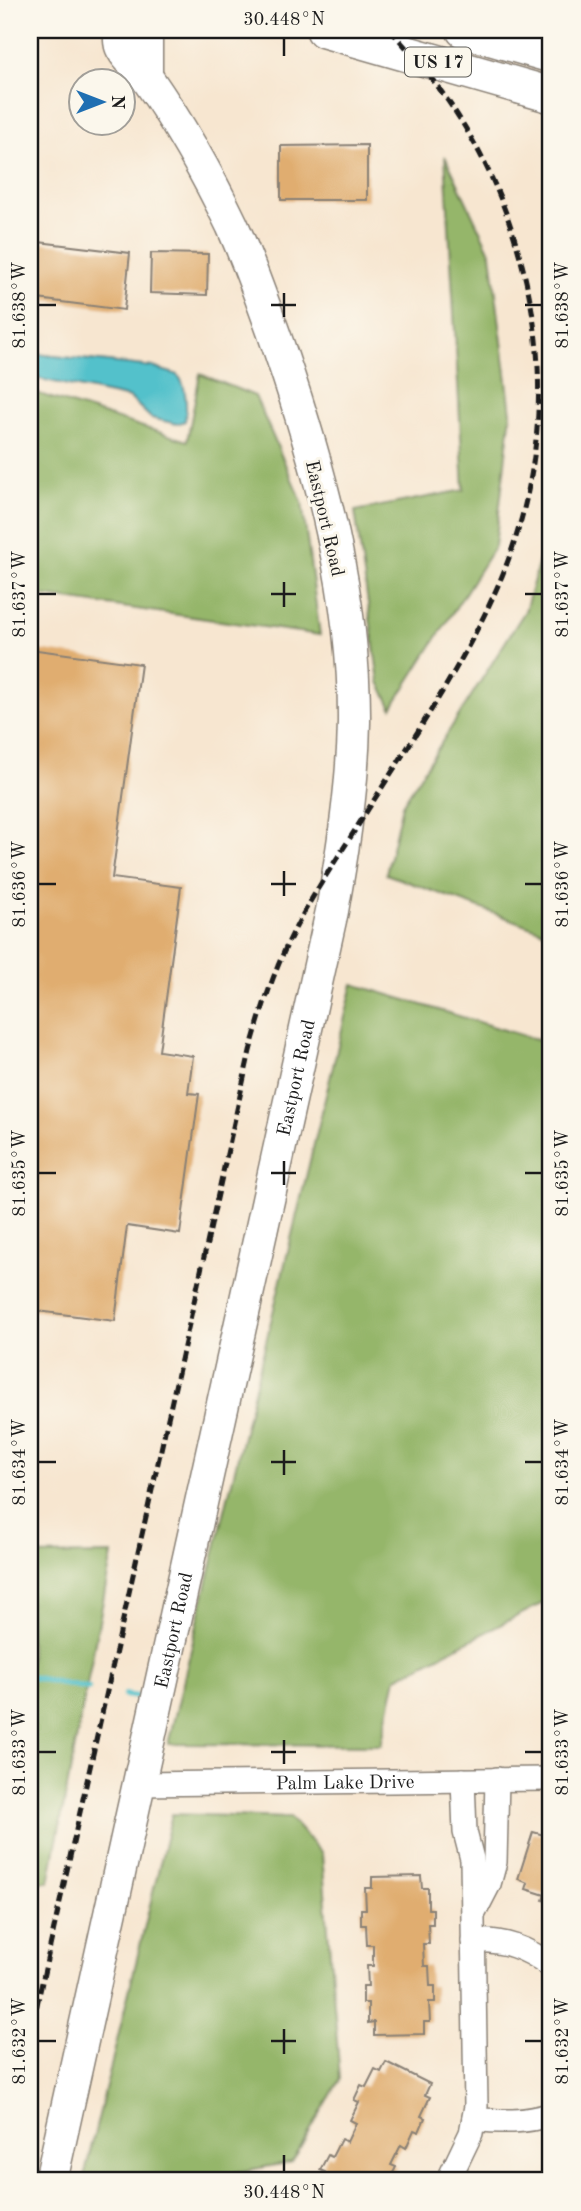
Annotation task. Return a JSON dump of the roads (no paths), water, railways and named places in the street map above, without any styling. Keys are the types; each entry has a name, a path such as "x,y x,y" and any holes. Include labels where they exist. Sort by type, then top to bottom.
{"main road":[{"name":"US 17","path":"324,30 551,96"},
{"name":"US 17","path":"464,30 551,55"}],"street":[{"name":"Eastport Road","path":"51,2181 332,912 352,771 354,720 351,662 335,545 320,479 298,404 231,224 123,35"},
{"path":"473,1916 489,1884 495,1862 497,1779"},
{"name":"Palm Lake Drive","path":"139,1784 551,1779"},
{"path":"448,2181 471,2133 476,2106 473,1916 458,1882 457,1856 465,1832 463,1780"},
{"path":"473,1941 507,1943 531,1951 551,1966"},
{"path":"474,2119 501,2122 536,2120 551,2114"}],"water":[{"path":"30,350 37,354 153,367 175,374 184,388 185,421 177,424 151,418 130,398 30,377"}],"waterway":[{"path":"30,1677 88,1688"},
{"path":"125,1695 138,1697"}],"railway":[{"path":"30,2036 250,1051 261,1014 278,966 299,921 435,704 487,609 515,541 532,467 539,392 537,355 526,281 505,210 476,146 458,116 438,86 390,30"}]}
